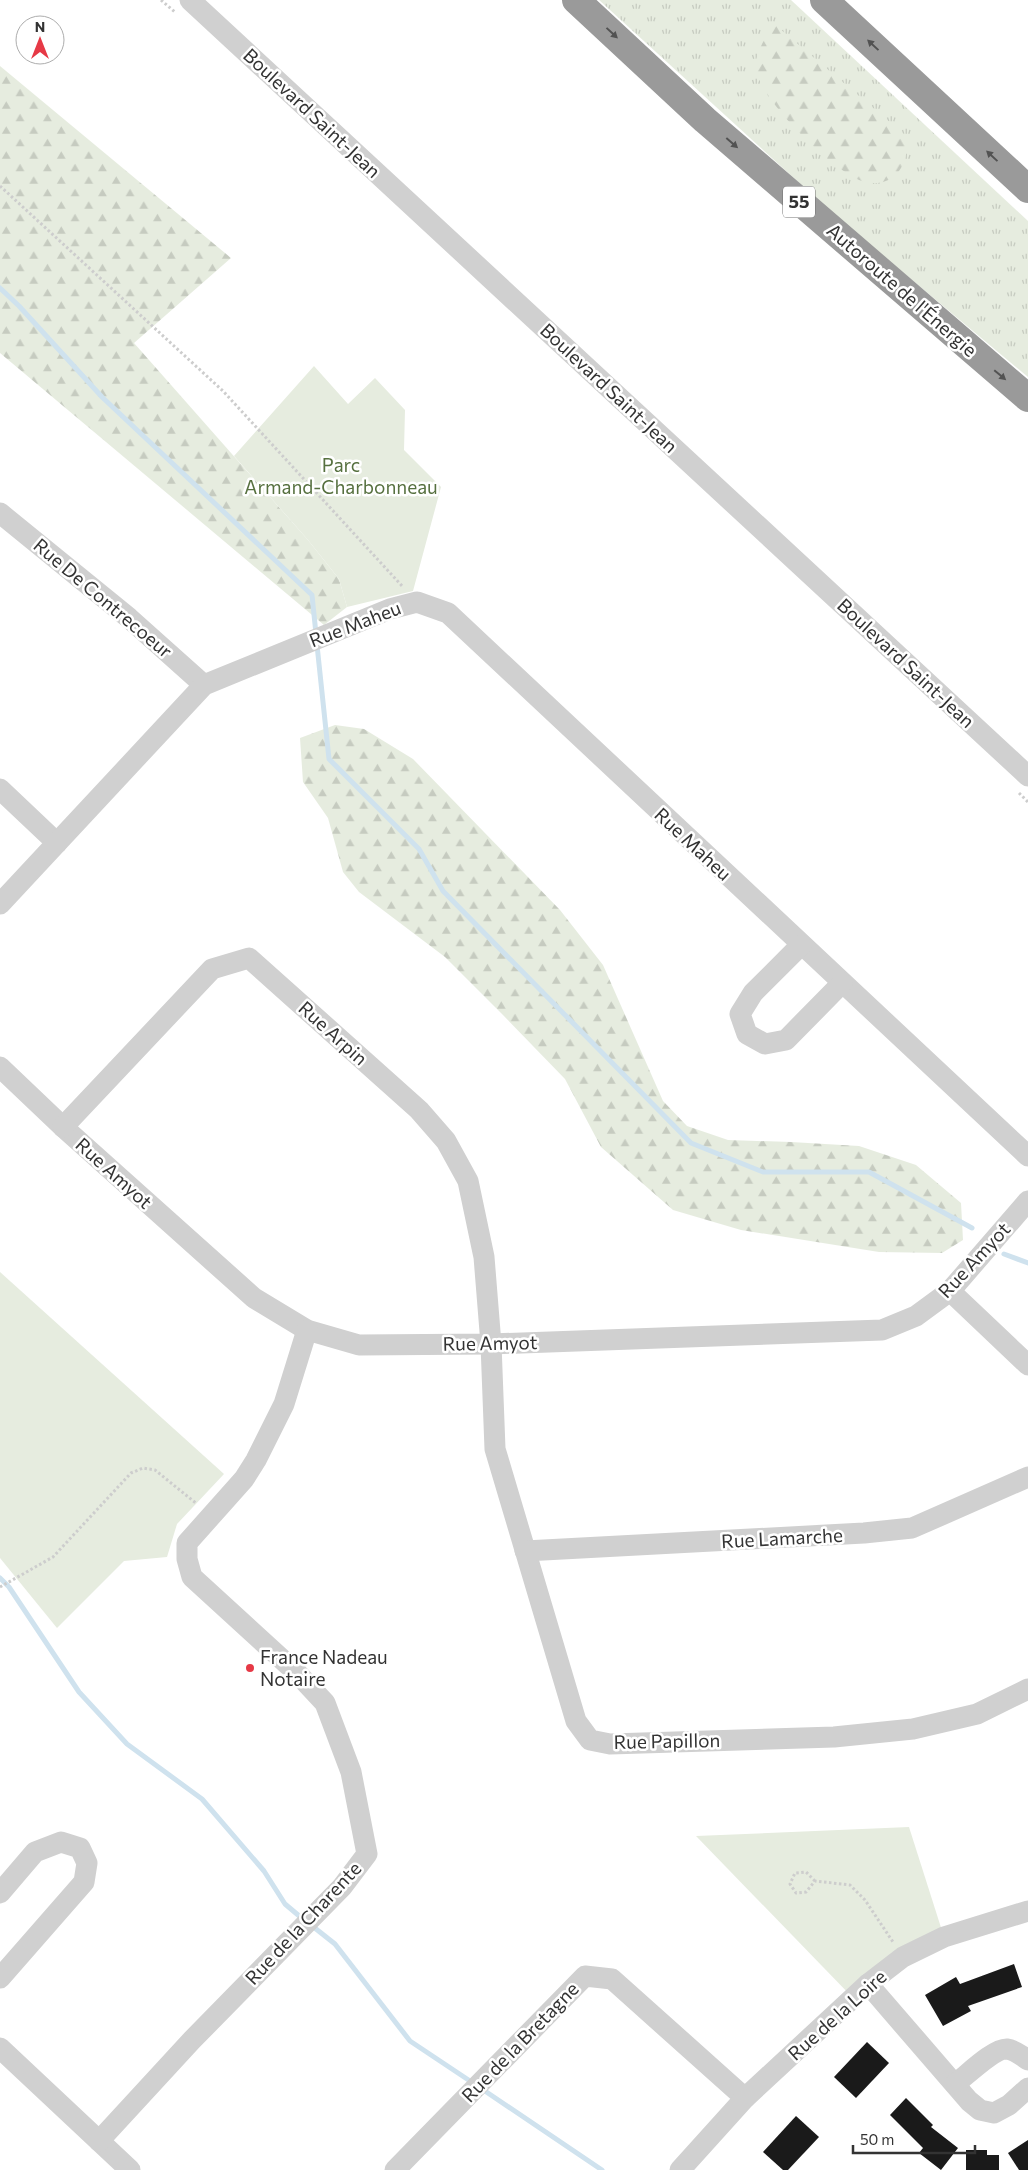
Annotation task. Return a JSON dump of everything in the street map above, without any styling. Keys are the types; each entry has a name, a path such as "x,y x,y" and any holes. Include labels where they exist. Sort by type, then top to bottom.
{"highway":[{"name":"Autoroute de l'Énergie","path":"576,0 705,120 1028,398"},
{"path":"824,0 1028,189"}],"street":[{"name":"Boulevard Saint-Jean","path":"190,0 1028,776"},
{"name":"Rue De Contrecoeur","path":"0,514 129,618 204,685"},
{"name":"Rue Maheu","path":"0,904 204,685 390,609 417,602 448,613 1028,1156"},
{"path":"0,789 57,843"},
{"path":"801,945 753,993 740,1014 747,1034 765,1044 786,1040 842,982"},
{"name":"Rue Arpin","path":"63,1127 212,970 249,958 419,1110 446,1140 468,1181 484,1257 491,1344"},
{"name":"Rue Amyot","path":"0,1068 254,1298 306,1330 359,1345 491,1344 882,1330 916,1316 950,1291 1028,1201"},
{"path":"950,1291 1028,1365"},
{"name":"Rue de la Charente","path":"99,2141 192,2040 342,1886 368,1854 351,1772 325,1704 297,1673 192,1577 186,1559 187,1543 244,1479 256,1460 284,1404 306,1330"},
{"name":"Rue Papillon","path":"491,1344 495,1449 576,1721 590,1740 610,1744 776,1739 834,1737 913,1729 977,1714 1028,1689"},
{"name":"Rue Lamarche","path":"525,1551 864,1533 912,1528 1028,1477"},
{"path":"0,1893 35,1852 61,1842 80,1848 86,1863 84,1882 0,1978"},
{"name":"Rue de la Loire","path":"680,2170 745,2098 868,1984 903,1957 944,1937 1028,1911"},
{"name":"Rue de la Bretagne","path":"395,2170 585,1976 612,1979 745,2098"},
{"path":"868,1984 969,2101 980,2110 994,2113 1009,2106 1028,2088"},
{"path":"0,2048 130,2170"},
{"path":"955,2084 996,2052 1006,2049 1018,2053 1028,2060"}],"path":[{"path":"0,186 223,391 417,602"},
{"path":"0,1587 53,1557 131,1473 143,1468 155,1470 211,1515"},
{"path":"815,1880 806,1892 796,1893 790,1884 795,1873 806,1872 815,1880 850,1885 865,1900 903,1957"}],"green space":[{"path":"599,0 791,0 1028,221 1028,377 832,213"},
{"path":"773,23 905,135 907,149 905,158 902,167 896,175 884,182 874,183 865,182 852,176 836,166 819,151 784,116 760,82 756,69 759,51"},
{"path":"0,66 231,258 134,343 308,540 339,579 347,607 324,625 0,353"},
{"name":"Parc Armand-Charbonneau","path":"314,366 348,404 375,378 405,410 404,450 441,487 413,591 347,607 339,579 308,540 234,456"},
{"path":"335,725 364,729 413,759 560,910 603,965 663,1101 687,1126 728,1140 859,1146 916,1165 961,1203 963,1240 942,1253 879,1252 741,1230 673,1210 601,1147 565,1079 502,1014 445,957 359,892 343,872 328,818 303,782 300,738"},
{"path":"0,1272 224,1474 177,1524 167,1557 124,1561 57,1628 0,1558"},
{"path":"909,1827 944,1937 853,1998 696,1836"}],"building":[{"path":"1014,1964 1022,1987 968,2006 971,2011 943,2026 925,1995 956,1977 960,1984"},
{"path":"867,2042 889,2063 856,2098 834,2077"},
{"path":"906,2098 933,2125 931,2127 958,2148 941,2170 919,2153 923,2148 890,2115"},
{"path":"796,2116 819,2137 788,2170 783,2170 763,2152"},
{"path":"1028,2140 1028,2170 1019,2170 1008,2153"},
{"path":"966,2150 987,2150 987,2155 999,2155 999,2170 966,2170"}],"waterway":[{"path":"0,288 19,306 102,397 312,595 316,634"},
{"path":"317,645 329,759 419,849 443,891 691,1143 763,1172 869,1172 972,1228"},
{"path":"1004,1254 1028,1263"},
{"path":"0,1578 9,1587 79,1692 127,1744 202,1799 264,1871 285,1904 304,1920"},
{"path":"311,1925 335,1944 410,2041 473,2083"},
{"path":"482,2089 602,2170"}],"place":[{"name":"France Nadeau Notaire","path":"250,1668"}]}
